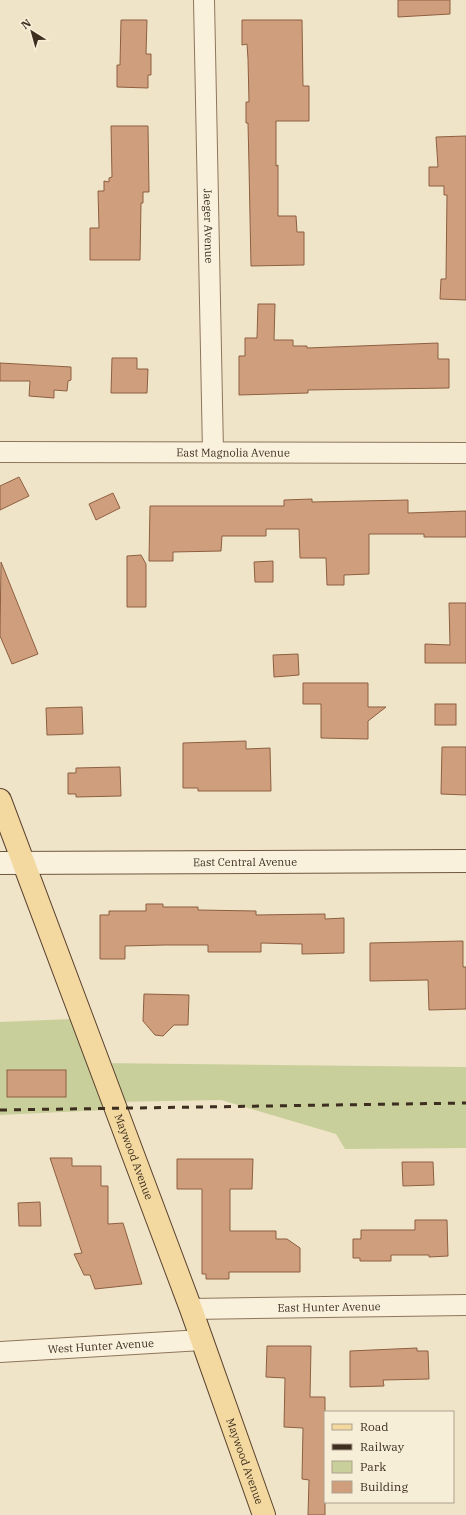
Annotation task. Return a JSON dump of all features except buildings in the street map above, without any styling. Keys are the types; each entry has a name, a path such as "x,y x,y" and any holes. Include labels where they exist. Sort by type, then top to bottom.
{"main road":[{"name":"Maywood Avenue","path":"0,800 25,863 191,1309 264,1515"}],"street":[{"name":"Jaeger Avenue","path":"204,0 213,452"},
{"name":"East Magnolia Avenue","path":"0,452 466,453"},
{"name":"East Central Avenue","path":"0,864 466,861"},
{"name":"East Hunter Avenue","path":"191,1309 466,1304"},
{"name":"West Hunter Avenue","path":"0,1352 202,1340"}],"green space":[{"path":"71,1019 105,1110 0,1115 0,1022"},
{"path":"99,1063 466,1067 466,1148 345,1149 336,1134 221,1100 114,1102"}],"railway":[{"path":"0,1110 466,1103"}]}
